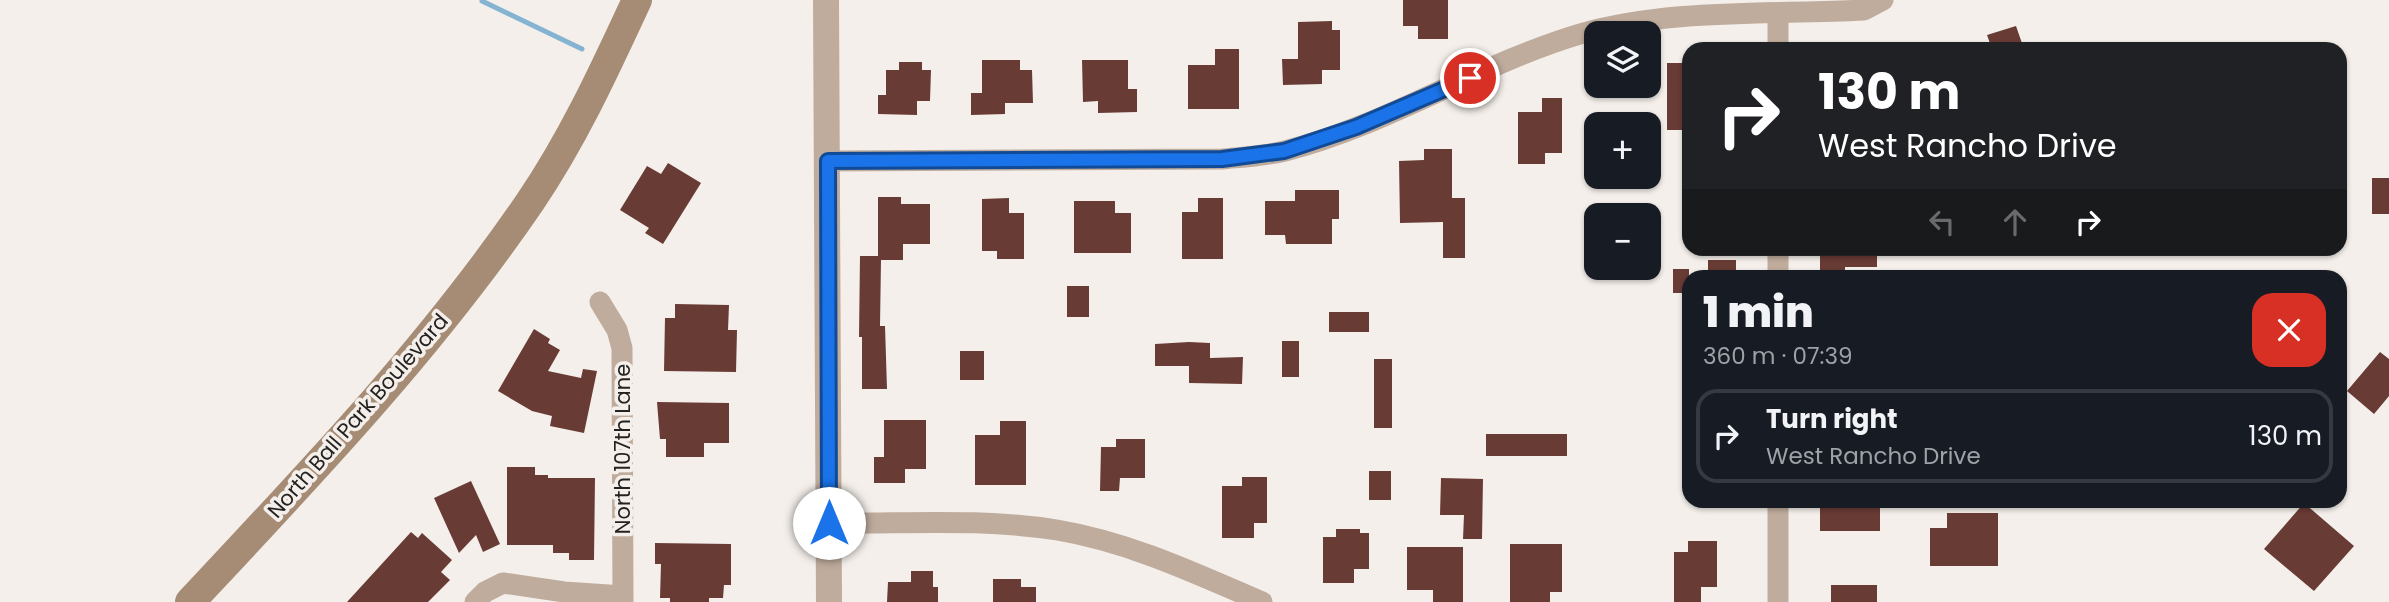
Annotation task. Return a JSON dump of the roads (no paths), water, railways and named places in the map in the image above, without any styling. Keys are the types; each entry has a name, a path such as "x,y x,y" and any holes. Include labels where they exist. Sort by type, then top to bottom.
{"main road":[{"name":"North Ball Park Boulevard","path":"190,602 337,445 436,330 531,200 595,90 637,0"}],"street":[{"path":"826,0 829,602"},
{"path":"828,161 1222,159 1284,151 1356,127 1531,52 1581,34 1619,25 1686,16 1864,10 1883,0"},
{"path":"1778,15 1778,42"},
{"name":"North 107th Lane","path":"600,302 617,330 622,348 623,599"},
{"path":"1778,508 1778,602"},
{"path":"829,523 995,525 1059,531 1131,548 1262,602"},
{"path":"475,602 503,583 623,599"}],"waterway":[{"path":"482,1 582,49"}]}
